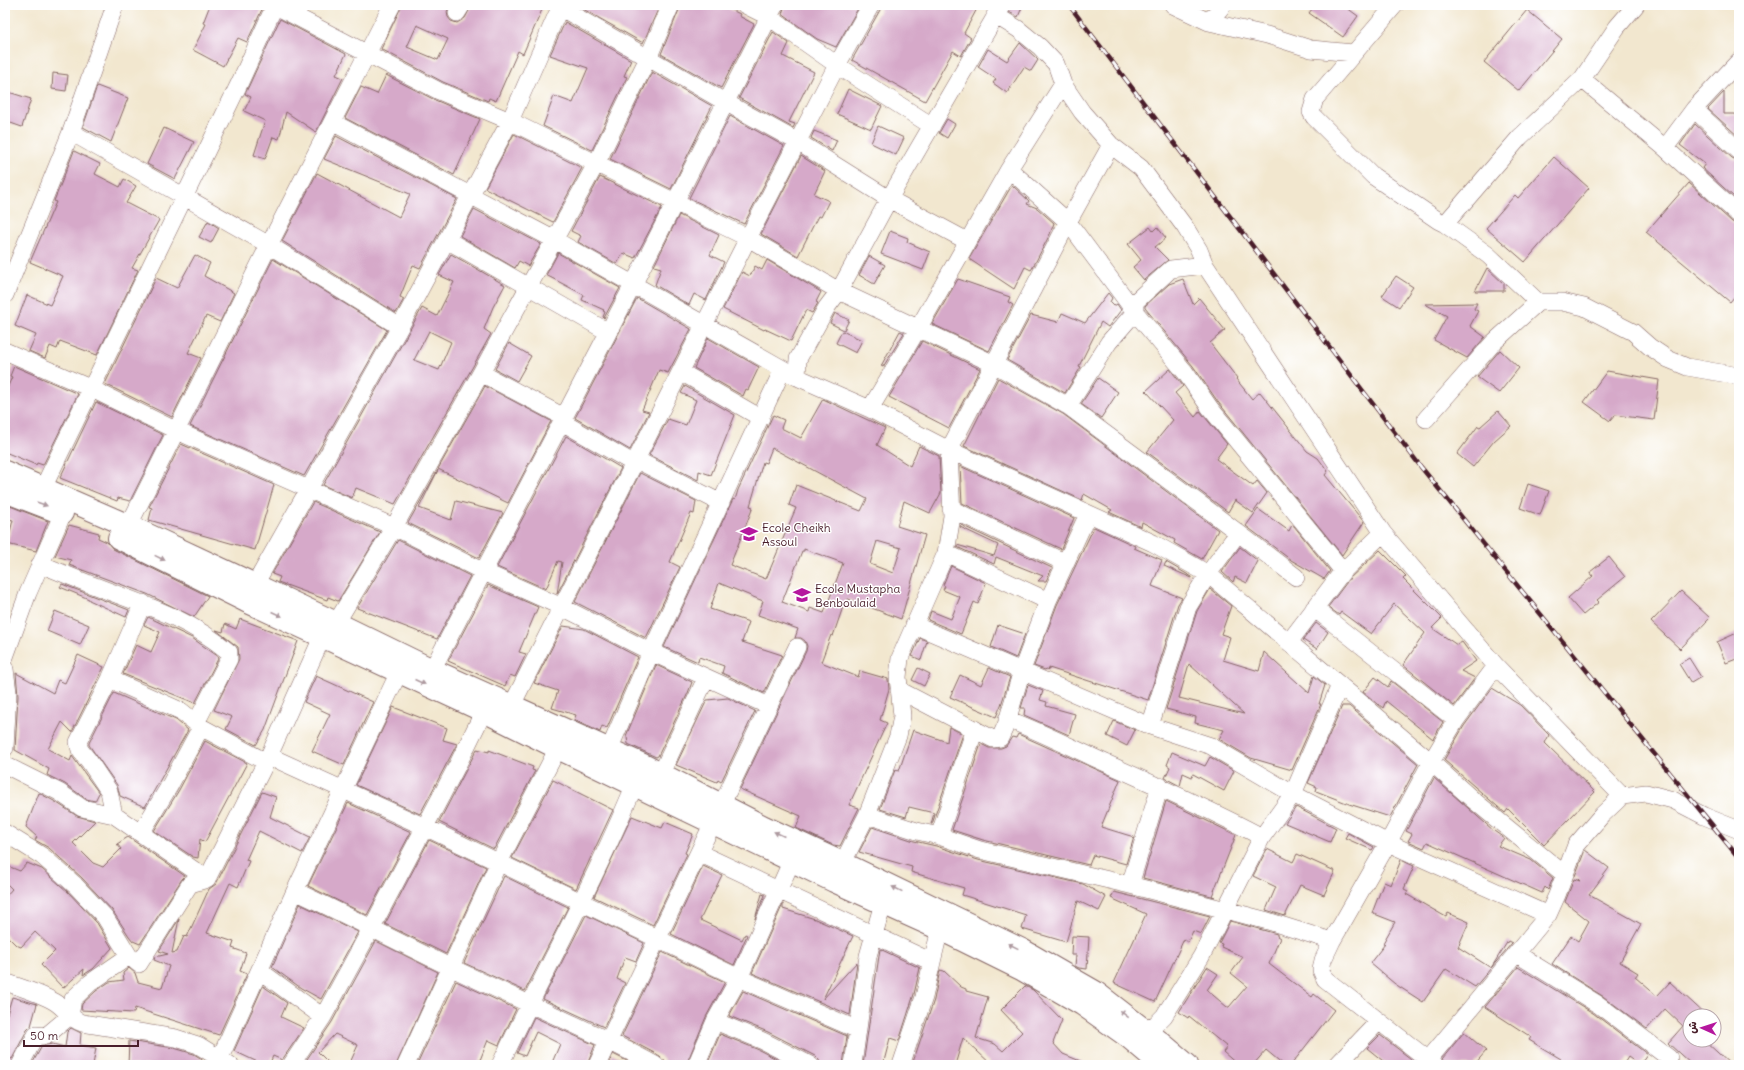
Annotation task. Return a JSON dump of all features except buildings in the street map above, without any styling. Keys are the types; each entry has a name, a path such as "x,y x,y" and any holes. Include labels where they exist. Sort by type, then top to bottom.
{"main road":[{"path":"5,472 43,488 125,533 251,593 330,629 432,670 652,770 717,814 792,860 838,872 1022,950 1095,992 1136,1033 1162,1065"},
{"path":"5,491 63,513 125,533"},
{"path":"330,629 399,672 484,711 635,785 717,814 764,827 838,872 883,903 1023,970 1136,1033 1187,1065"}],"street":[{"path":"5,295 71,132 115,5"},
{"path":"43,488 240,82 275,5 439,91 510,121 748,238 839,291 919,327 994,364 1068,406 1296,577"},
{"path":"125,533 392,5"},
{"path":"5,833 42,856 75,885 105,917 129,956 139,964 190,884 207,879 330,629 394,527 596,164 648,58 670,5"},
{"path":"745,5 772,11 837,65 932,126"},
{"path":"512,706 634,461 681,372 748,238 837,65 871,5"},
{"path":"1173,5 1209,22 1267,35 1311,49 1354,53"},
{"path":"1209,22 1223,5"},
{"path":"1395,5 1315,99 1311,112 1314,117 1373,176 1445,224 1488,255 1538,302"},
{"path":"1445,224 1520,137 1582,79 1617,27 1636,5"},
{"path":"251,593 400,327 510,121 559,6 725,102 798,142 889,199 967,241"},
{"path":"609,750 651,652 760,418 790,373 827,306 839,291 889,199 998,10 1040,47 1056,64 1063,84 1082,112 1112,145 1141,168 1185,227 1199,250 1204,265 1383,533 1496,666 1622,796"},
{"path":"432,670 633,286 674,202 772,11"},
{"path":"1665,148 1694,109 1739,61"},
{"path":"1582,79 1665,148 1739,215"},
{"path":"870,409 919,327 1009,169 1063,84"},
{"path":"1694,109 1739,151"},
{"path":"332,122 553,239 633,286 790,373 870,409 949,450 1153,543 1208,574 1431,762 1472,799 1564,874"},
{"path":"71,132 269,246 400,327"},
{"path":"838,872 867,815 898,736 902,716 898,677 900,658 946,553 952,509 949,450 1068,222 1112,145"},
{"path":"1009,169 1068,222 1135,312 1185,372 1210,408 1342,571"},
{"path":"447,240 608,332"},
{"path":"1068,406 1109,342 1135,312 1135,302 1172,269 1204,265"},
{"path":"1426,419 1494,342 1538,302 1562,302 1584,306 1633,332 1650,347 1668,359 1686,367 1739,376"},
{"path":"5,351 92,389 177,431 394,527 484,572 562,607 651,652 770,706"},
{"path":"681,372 760,418"},
{"path":"481,373 634,461 721,503"},
{"path":"952,509 1066,563"},
{"path":"5,657 28,593 63,513"},
{"path":"899,690 996,739 1000,738 1008,719 1022,670 1048,601 1088,514"},
{"path":"1289,642 1342,571 1383,533"},
{"path":"1150,726 1188,607 1208,574 1238,534"},
{"path":"946,553 1048,601"},
{"path":"40,564 143,603 184,621 219,643 229,652 230,659 170,785 141,833"},
{"path":"114,815 109,791 80,750 78,742 110,679 143,603"},
{"path":"1314,608 1456,720"},
{"path":"914,625 1150,726 1211,746 1293,794 1388,843 1548,915"},
{"path":"597,1065 797,647"},
{"path":"1496,666 1456,720 1431,762 1388,843 1332,941 1323,960 1321,970 1325,979 1379,1021 1429,1063 1548,915 1576,844 1602,815 1622,796 1646,793 1673,800 1704,816 1739,830"},
{"path":"5,669 8,692 5,748"},
{"path":"5,982 37,993 56,1003 77,1022 87,1025 176,1038 198,1045 225,1061 260,971 295,890 399,672"},
{"path":"500,1065 529,1004 582,903 635,785 652,770 706,678"},
{"path":"110,679 181,711 199,725 267,759 425,827 498,864 739,978 858,1030"},
{"path":"1136,1033 1155,1025 1164,1016 1201,958 1262,837 1293,794 1340,685"},
{"path":"291,1065 323,1018 457,766 484,711"},
{"path":"1008,719 1160,786 1223,816 1262,837"},
{"path":"939,836 975,729"},
{"path":"406,1065 498,864 558,748"},
{"path":"5,765 59,792 82,808 114,815 207,879"},
{"path":"1130,885 1160,786"},
{"path":"867,815 917,831 939,836 980,850 1130,885 1332,941"},
{"path":"698,853 932,962"},
{"path":"696,1065 716,1021 739,978 792,860"},
{"path":"295,890 450,967 610,1040 655,1065"},
{"path":"853,1065 868,956 883,903"},
{"path":"901,1065 924,997 940,929"},
{"path":"1517,954 1599,1005 1669,1063"},
{"path":"20,1065 36,1035 46,1036 70,1016 73,998 90,983 129,956"},
{"path":"260,971 323,1018"},
{"path":"716,1021 763,1041 810,1065"},
{"path":"1337,1065 1379,1021"}],"railway":[{"path":"1069,5 1421,467 1739,858"}],"place":[{"name":"Ecole Cheikh Assoul","path":"749,534"},
{"name":"Ecole Mustapha Benboulaid","path":"802,595"}]}
